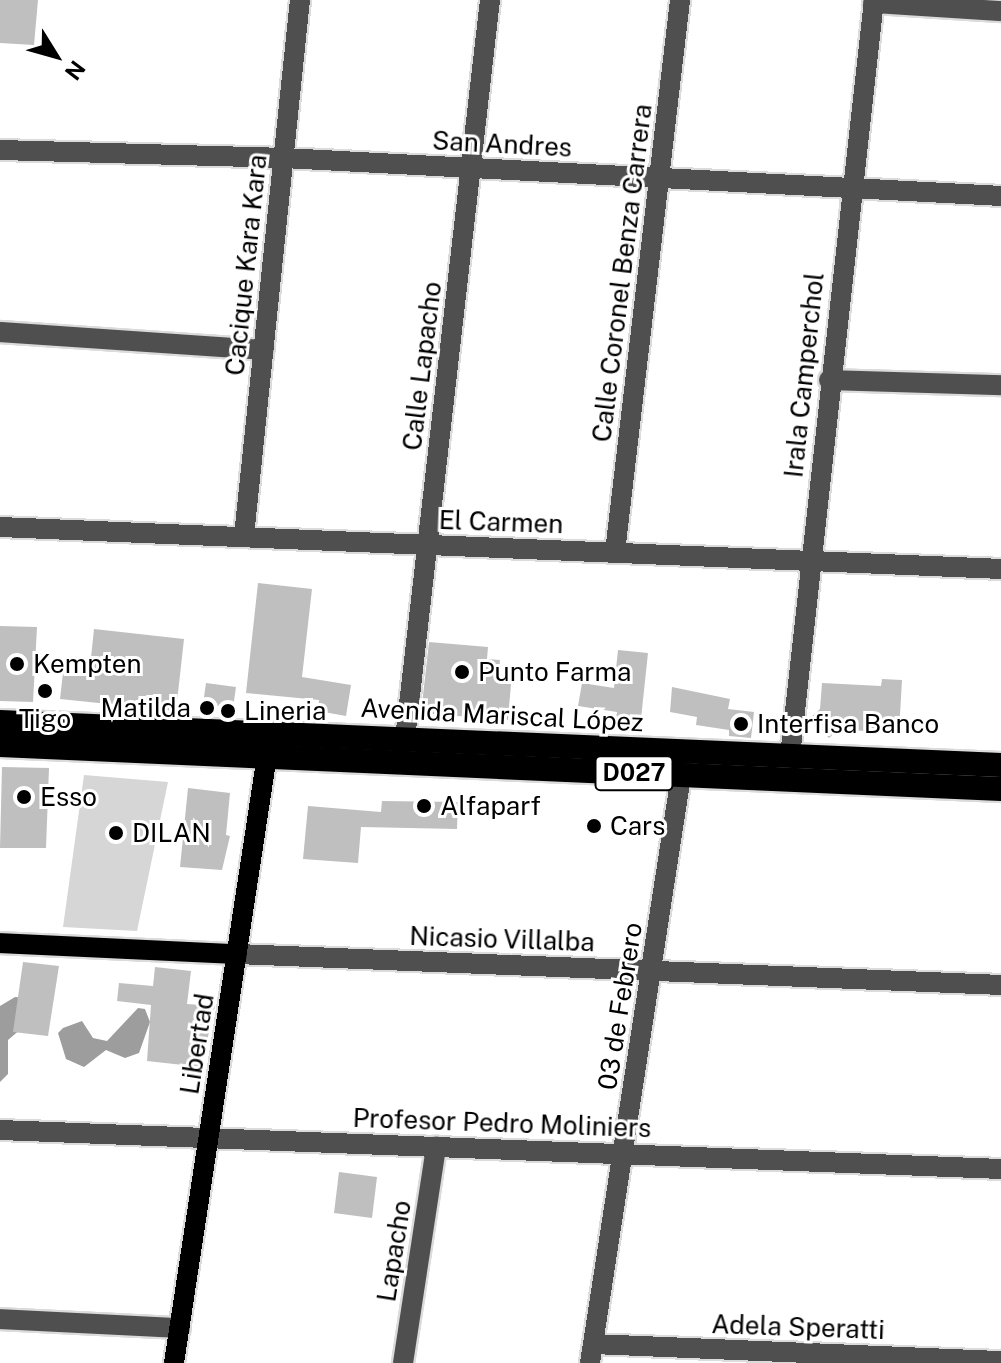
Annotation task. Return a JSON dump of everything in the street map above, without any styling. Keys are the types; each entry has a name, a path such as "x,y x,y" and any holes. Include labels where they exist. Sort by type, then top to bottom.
{"highway":[{"name":"Avenida Mariscal López","path":"0,722 405,739 1001,789"},
{"name":"Avenida Mariscal López","path":"0,745 266,757 683,763 790,756 1001,765"}],"main road":[{"name":"Libertad","path":"174,1363 270,732"},
{"name":"Nicasio Villalba","path":"0,943 237,954"}],"street":[{"name":"Cacique Kara Kara","path":"244,536 300,0"},
{"name":"Calle Lapacho","path":"405,739 425,545 474,169 490,0"},
{"name":"Calle Coronel Benza Carrera","path":"615,552 680,0"},
{"path":"874,1 1001,11"},
{"name":"Irala Camperchol","path":"790,756 829,380 874,1"},
{"name":"San Andres","path":"0,150 284,158 1001,196"},
{"path":"0,332 263,350"},
{"path":"829,380 1001,385"},
{"name":"El Carmen","path":"0,527 1001,569"},
{"name":"03 de Febrero","path":"591,1354 683,763"},
{"name":"Nicasio Villalba","path":"237,954 1001,985"},
{"name":"Profesor Pedro Moliniers","path":"0,1130 1001,1169"},
{"name":"Lapacho","path":"403,1363 436,1147"},
{"path":"0,1319 180,1328"},
{"name":"Adela Speratti","path":"591,1354 1001,1361"}],"shaded area":[{"name":"DILAN","path":"84,775 168,782 137,931 63,927"},
{"path":"15,997 29,998 28,1023 8,1040 8,1074 0,1082 0,1006"},
{"path":"138,1008 145,1009 150,1022 139,1053 125,1058 106,1050 84,1067 66,1059 58,1033 63,1028 82,1021 93,1038 107,1041"}],"building":[{"path":"0,0 38,0 34,45 0,43"},
{"path":"258,583 312,589 302,677 351,685 346,716 318,711 319,700 246,693"},
{"name":"Kempten","path":"0,626 37,627 33,702 0,701"},
{"path":"94,629 184,639 176,711 60,699 64,664 90,667"},
{"name":"Punto Farma","path":"429,642 488,647 487,659 500,660 498,683 511,684 508,720 421,713"},
{"path":"618,650 648,653 640,728 615,726 617,712 578,706 582,683 614,688"},
{"path":"882,679 902,680 899,732 838,730 829,738 810,718 820,709 822,683 881,686"},
{"path":"206,683 236,687 232,715 202,711"},
{"path":"672,687 730,699 728,709 754,712 751,738 729,736 729,730 696,725 697,717 670,712"},
{"path":"2,767 49,768 46,848 0,848"},
{"path":"188,788 230,793 226,835 230,836 222,870 180,867"},
{"path":"382,801 458,802 457,829 361,827 358,863 303,859 308,806 381,812"},
{"path":"23,962 59,966 48,1036 13,1032"},
{"path":"155,967 191,971 187,1004 215,1006 201,1067 147,1061 151,1005 117,1001 119,983 153,986"},
{"path":"339,1172 377,1177 372,1218 334,1213"}],"place":[{"name":"Kempten","path":"17,664"},
{"name":"Punto Farma","path":"462,672"},
{"name":"Tigo","path":"45,691"},
{"name":"Matilda","path":"207,708"},
{"name":"Lineria","path":"228,711"},
{"name":"Interfisa Banco","path":"741,724"},
{"name":"Esso","path":"24,797"},
{"name":"Alfaparf","path":"424,806"},
{"name":"Cars","path":"594,826"},
{"name":"DILAN","path":"116,833"}]}
